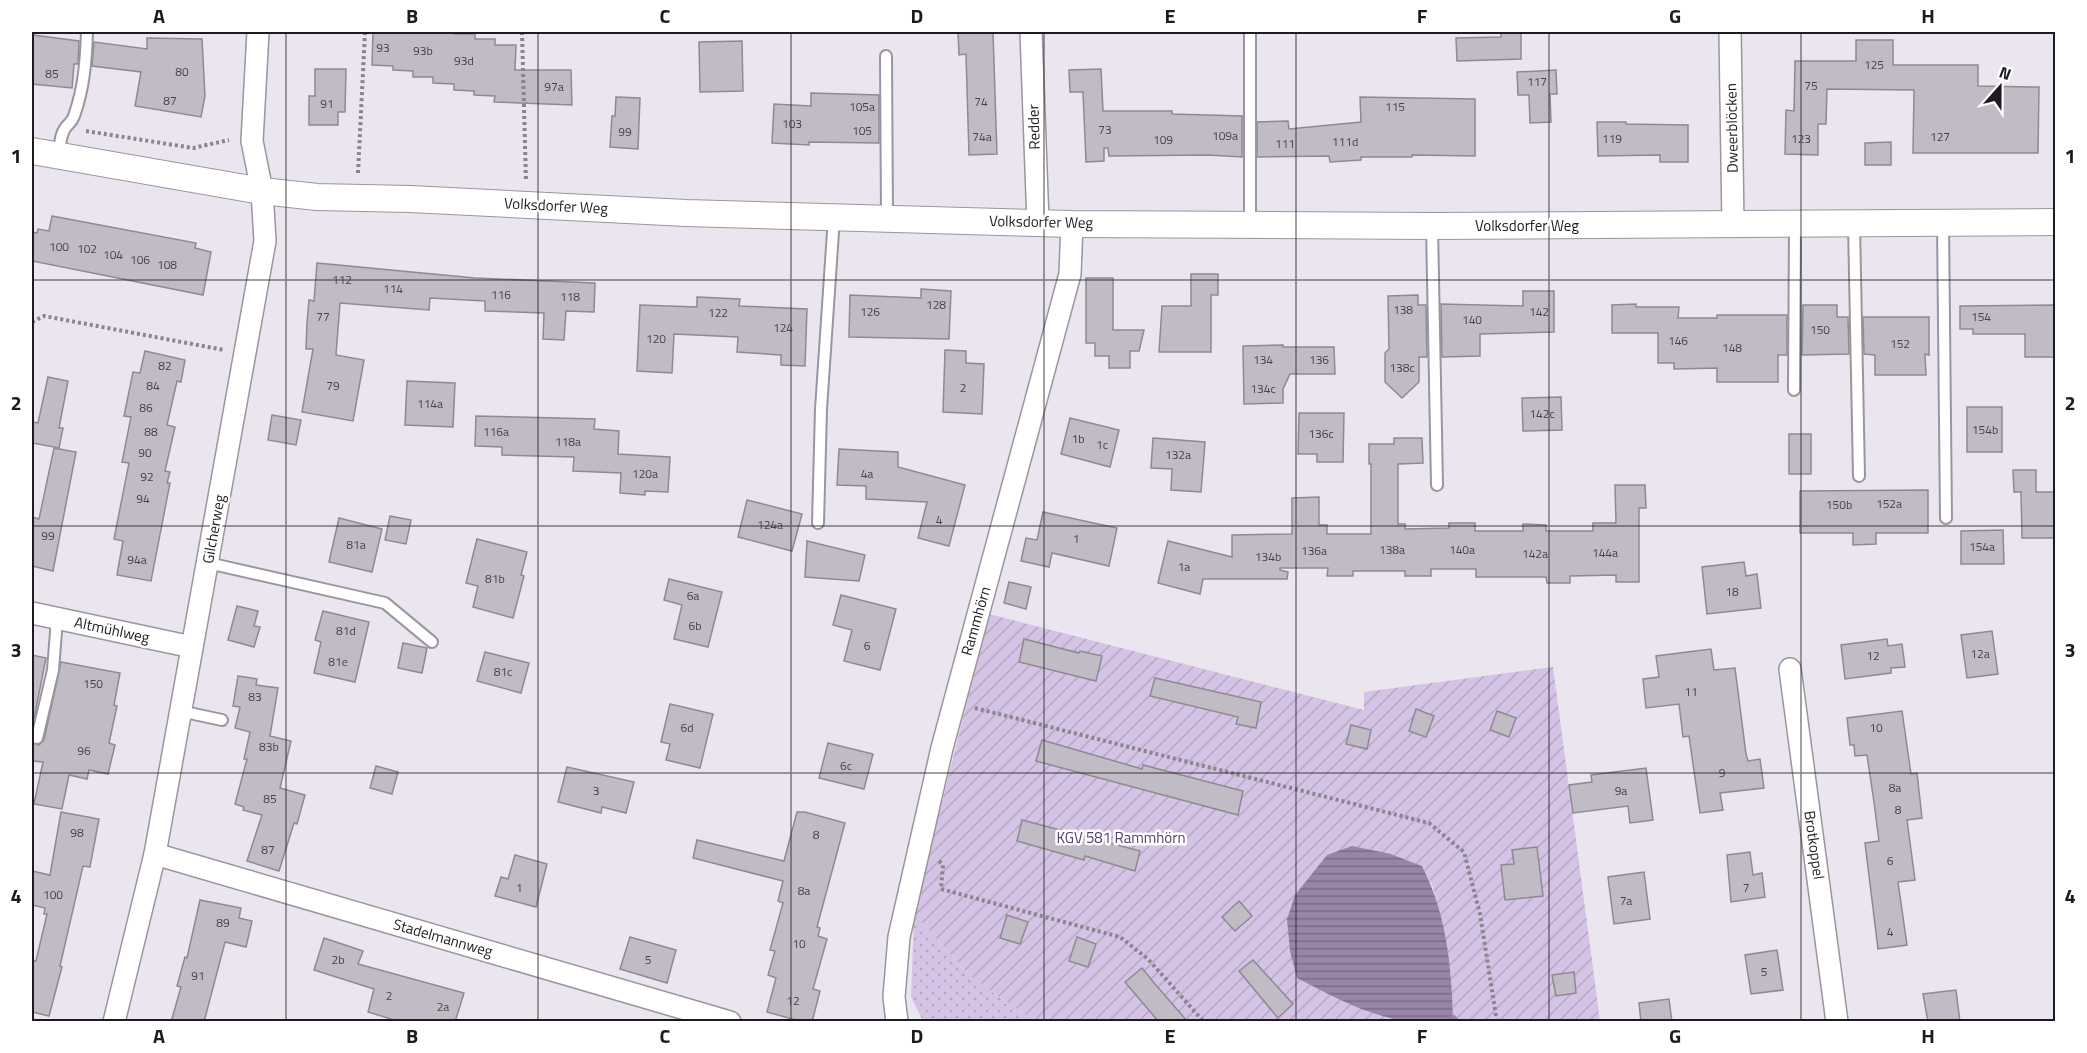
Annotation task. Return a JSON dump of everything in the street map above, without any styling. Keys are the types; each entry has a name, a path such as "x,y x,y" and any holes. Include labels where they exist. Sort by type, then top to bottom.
{"street":[{"name":"Gilcherweg","path":"114,1022 155,854 265,241 262,191 252,141 258,32"},
{"name":"Redder","path":"1031,32 1038,223"},
{"name":"Dweerblöcken","path":"1730,32 1733,224"},
{"name":"Volksdorfer Weg","path":"32,151 262,191 317,197 686,213 1072,224 1431,226 2055,222"},
{"name":"Rammhörn","path":"897,1022 894,997 899,937 954,702 1070,274 1072,224"},
{"name":"Altmühlweg","path":"32,613 192,647"},
{"name":"Brotkoppel","path":"1790,669 1837,1022"},
{"name":"Stadelmannweg","path":"155,854 730,1022"}],"lane":[{"path":"59,155 61,135 73,121 83,89 87,32"},
{"path":"1250,32 1250,225"},
{"path":"886,56 887,218"},
{"path":"818,523 821,409 834,217"},
{"path":"1854,223 1859,476"},
{"path":"1943,223 1946,518"},
{"path":"1794,390 1795,224"},
{"path":"1431,226 1437,485"},
{"path":"208,563 385,603 432,642"},
{"path":"37,738 53,670 57,619"},
{"path":"180,711 222,720"}],"path":[{"path":"357,198 365,32"},
{"path":"522,32 527,205"},
{"path":"65,128 193,148 233,140"},
{"path":"32,322 44,316 245,354"},
{"path":"954,702 1429,823 1464,852 1480,914 1497,1022"},
{"path":"920,844 944,865 941,889 1119,937 1148,959 1204,1022"}],"green space":[{"name":"KGV 581 Rammhörn","path":"989,614 1364,710 1364,692 1553,667 1600,1021 1445,1021 1453,1019 1451,976 1433,887 1422,866 1391,854 1397,1020 1405,1021 1034,1021 971,977 914,914"},
{"path":"914,914 971,977 1034,1021 923,1021 911,997"}],"shaded area":[{"path":"1352,846 1391,854 1422,866 1442,921 1449,960 1453,1019 1412,1022 1392,1019 1352,1005 1297,978 1290,951 1287,919 1295,895 1327,855"}],"building":[{"path":"373,32 454,32 454,34 475,34 475,39 495,39 495,45 516,45 515,70 571,70 572,105 494,102 495,96 474,95 474,91 454,90 454,84 433,83 433,77 413,77 413,71 393,70 393,66 372,65"},
{"path":"958,32 993,32 997,154 969,155 966,54 959,55"},
{"path":"1501,32 1521,32 1521,59 1457,61 1456,38 1501,37"},
{"path":"33,35 79,41 78,64 74,64 72,88 32,84"},
{"path":"147,38 202,39 205,96 201,117 135,106 141,72 92,66 94,42 147,49"},
{"path":"1856,40 1893,40 1893,65 1978,65 1978,86 2039,87 2038,153 1913,153 1914,90 1827,89 1826,124 1818,124 1818,155 1785,154 1786,110 1794,111 1795,61 1856,61"},
{"path":"742,41 743,91 700,92 699,42"},
{"path":"315,69 346,69 345,112 338,112 338,125 309,125 309,96 315,96"},
{"path":"1101,69 1103,111 1172,111 1172,114 1242,116 1242,157 1109,156 1108,148 1104,148 1104,161 1086,162 1083,92 1070,92 1069,70"},
{"path":"1556,70 1557,94 1550,94 1551,122 1530,123 1529,95 1518,95 1517,72"},
{"path":"811,93 879,95 879,143 809,142 809,145 772,143 774,104 811,106"},
{"path":"616,97 640,98 638,149 610,147"},
{"path":"1360,97 1475,99 1475,156 1361,157 1361,160 1330,162 1329,156 1257,157 1257,122 1288,121 1289,129 1361,122"},
{"path":"1597,122 1688,125 1688,162 1660,162 1660,155 1598,156"},
{"path":"1891,142 1891,165 1865,165 1865,143"},
{"path":"52,216 196,243 195,248 211,252 203,295 32,261 32,232 37,233 38,229 49,231"},
{"path":"317,263 475,278 595,283 594,312 566,311 564,340 543,339 544,313 485,311 485,301 430,298 429,310 340,303 336,355 364,360 353,421 302,412 313,349 306,349 307,323 309,300 314,301"},
{"path":"1191,274 1218,274 1218,295 1211,295 1211,352 1159,352 1162,306 1191,306"},
{"path":"1086,278 1113,278 1113,330 1144,330 1139,351 1130,351 1130,368 1109,368 1109,356 1095,356 1095,343 1086,343"},
{"path":"921,289 951,291 949,339 849,337 850,295 921,298"},
{"path":"1523,291 1554,291 1554,332 1480,334 1480,356 1442,357 1441,304 1523,306"},
{"path":"1418,295 1418,305 1426,305 1427,357 1419,357 1419,382 1402,398 1385,382 1385,353 1389,349 1388,296"},
{"path":"697,297 740,299 739,306 807,309 805,366 781,365 781,355 737,352 738,337 674,334 672,373 637,371 640,305 697,307"},
{"path":"1636,304 1636,307 1679,307 1678,318 1717,318 1717,315 1787,315 1787,355 1778,355 1778,382 1717,382 1717,368 1674,369 1674,363 1658,363 1658,333 1612,333 1612,305"},
{"path":"1803,305 1837,305 1837,317 1848,317 1849,354 1802,355"},
{"path":"2055,305 2055,357 2025,357 2025,334 1973,334 1973,329 1960,329 1960,306"},
{"path":"1863,317 1929,317 1929,355 1925,354 1926,375 1875,375 1875,355 1864,354"},
{"path":"1283,345 1283,347 1334,347 1335,374 1290,374 1283,389 1283,403 1244,404 1243,346"},
{"path":"945,350 966,351 966,363 984,364 982,414 943,412"},
{"path":"145,351 185,360 181,382 177,381 167,425 175,427 165,471 170,472 167,483 170,483 151,581 117,575 123,541 114,539 129,463 122,462 131,417 124,416 133,372 140,373"},
{"path":"48,377 68,381 59,428 63,428 59,448 32,443 32,422 38,423"},
{"path":"407,381 455,383 453,427 405,425"},
{"path":"1561,397 1562,430 1523,431 1522,398"},
{"path":"1967,407 2002,407 2002,452 1967,452"},
{"path":"1299,413 1344,413 1343,462 1317,462 1317,454 1298,454"},
{"path":"272,415 301,420 296,445 268,440"},
{"path":"476,416 595,419 594,429 619,431 618,454 670,457 668,492 645,491 645,495 620,493 621,473 573,471 574,457 502,455 502,447 475,446"},
{"path":"1070,418 1119,430 1110,467 1061,454"},
{"path":"1789,434 1811,434 1811,474 1789,474"},
{"path":"1153,438 1205,442 1201,492 1171,490 1172,469 1151,468"},
{"path":"1394,438 1422,438 1423,463 1398,464 1398,524 1405,524 1405,529 1449,528 1449,523 1475,523 1475,531 1523,531 1523,524 1546,525 1546,531 1593,531 1593,523 1616,523 1615,485 1645,485 1646,508 1639,508 1639,582 1616,582 1616,575 1570,576 1570,583 1547,583 1546,577 1476,577 1476,569 1431,569 1431,576 1405,576 1405,571 1353,571 1353,576 1327,576 1328,568 1280,568 1288,572 1287,579 1203,579 1200,594 1158,583 1168,541 1232,557 1232,535 1292,534 1292,498 1319,497 1319,525 1327,525 1327,534 1371,534 1369,444 1394,444"},
{"path":"54,448 76,452 53,571 32,566 32,517 39,519"},
{"path":"839,449 898,452 898,467 965,485 949,546 918,538 927,502 866,499 866,486 837,485"},
{"path":"2013,470 2036,470 2036,492 2055,492 2055,538 2022,538 2021,492 2014,492"},
{"path":"1928,490 1928,533 1876,533 1876,544 1853,545 1853,533 1800,533 1800,491"},
{"path":"747,500 802,514 792,551 738,537"},
{"path":"1043,512 1117,528 1109,566 1052,553 1049,567 1021,561 1026,538 1037,540"},
{"path":"390,516 411,520 406,544 385,540"},
{"path":"339,518 382,529 372,572 329,562"},
{"path":"2003,530 2004,564 1961,564 1961,531"},
{"path":"477,539 527,552 521,575 524,576 513,618 473,607 478,586 466,583"},
{"path":"807,541 865,555 859,581 805,577"},
{"path":"1744,562 1746,576 1757,574 1761,608 1707,614 1702,567"},
{"path":"669,579 722,592 708,647 674,639 682,605 664,600"},
{"path":"1009,582 1031,587 1026,609 1004,603"},
{"path":"841,595 896,609 880,670 844,661 852,630 833,625"},
{"path":"237,606 258,611 254,626 260,627 254,647 228,640"},
{"path":"323,611 369,622 355,682 314,673 321,642 315,640"},
{"path":"1992,631 1998,674 1967,678 1961,635"},
{"path":"1024,639 1079,653 1080,651 1102,656 1096,681 1019,662"},
{"path":"1887,639 1888,646 1902,644 1905,667 1891,668 1891,673 1845,679 1841,645"},
{"path":"403,643 427,648 422,673 398,668"},
{"path":"1711,649 1714,670 1735,668 1746,754 1748,761 1760,759 1764,788 1720,793 1723,810 1700,813 1689,736 1683,737 1679,704 1646,708 1643,679 1659,677 1656,656"},
{"path":"485,652 529,663 521,693 477,681"},
{"path":"32,655 46,658 32,729"},
{"path":"61,662 120,673 114,705 117,706 109,743 115,745 108,774 89,770 87,779 69,775 62,809 34,804 43,762 32,761 32,743 39,745 44,740"},
{"path":"238,676 257,679 256,685 278,688 270,736 291,741 280,788 305,795 297,824 294,823 279,871 247,861 262,815 243,810 244,807 235,804 247,759 244,759 250,732 235,728 240,707 233,706"},
{"path":"1155,678 1261,702 1256,728 1236,724 1238,717 1150,696"},
{"path":"670,704 713,714 700,768 666,760 670,744 661,742"},
{"path":"1416,709 1434,716 1426,737 1409,731"},
{"path":"1497,711 1516,718 1509,737 1490,730"},
{"path":"1902,711 1911,774 1917,773 1922,818 1907,820 1915,880 1898,882 1907,945 1878,949 1865,843 1879,841 1874,802 1867,755 1855,756 1854,745 1850,745 1847,718"},
{"path":"1351,725 1371,730 1367,749 1346,744"},
{"path":"1042,740 1142,769 1143,765 1243,791 1238,815 1036,761"},
{"path":"828,743 873,754 864,789 819,778"},
{"path":"376,766 398,772 392,794 370,788"},
{"path":"567,767 634,782 626,813 602,807 601,813 558,802"},
{"path":"1646,768 1653,820 1630,823 1628,806 1573,813 1569,785 1592,782 1591,775"},
{"path":"61,812 99,819 90,867 83,866 60,966 62,967 49,1016 32,1012 32,960 36,961 47,914 44,914 45,908 32,905 32,871 50,875"},
{"path":"797,812 845,823 817,927 820,928 818,936 827,939 813,989 820,991 812,1022 803,1022 767,1012 776,978 768,975 775,951 770,950 783,903 778,901 783,881 693,858 697,840 784,861"},
{"path":"1022,820 1140,851 1135,871 1085,856 1084,860 1017,841"},
{"path":"1537,847 1543,896 1505,900 1501,865 1514,864 1512,850"},
{"path":"1750,852 1753,875 1762,873 1765,897 1731,902 1727,855"},
{"path":"515,855 547,864 536,907 495,896 501,877 508,879"},
{"path":"1644,872 1650,919 1614,924 1608,877"},
{"path":"200,900 241,908 239,918 252,921 246,947 225,942 204,1022 171,1022 181,987 177,986 185,957 187,958"},
{"path":"1239,901 1252,916 1235,931 1222,917"},
{"path":"1007,915 1028,922 1020,944 1000,938"},
{"path":"630,937 676,950 667,983 620,969"},
{"path":"1077,937 1096,944 1088,967 1069,961"},
{"path":"324,938 363,951 358,964 464,993 455,1022 401,1022 368,1012 374,989 314,970"},
{"path":"1777,950 1783,990 1751,994 1745,955"},
{"path":"1253,960 1293,1004 1278,1018 1239,971"},
{"path":"1142,968 1188,1022 1159,1022 1125,982"},
{"path":"1574,972 1576,993 1556,996 1552,975"},
{"path":"1956,990 1960,1022 1928,1022 1923,994"},
{"path":"1669,999 1672,1022 1641,1022 1639,1003"}]}
